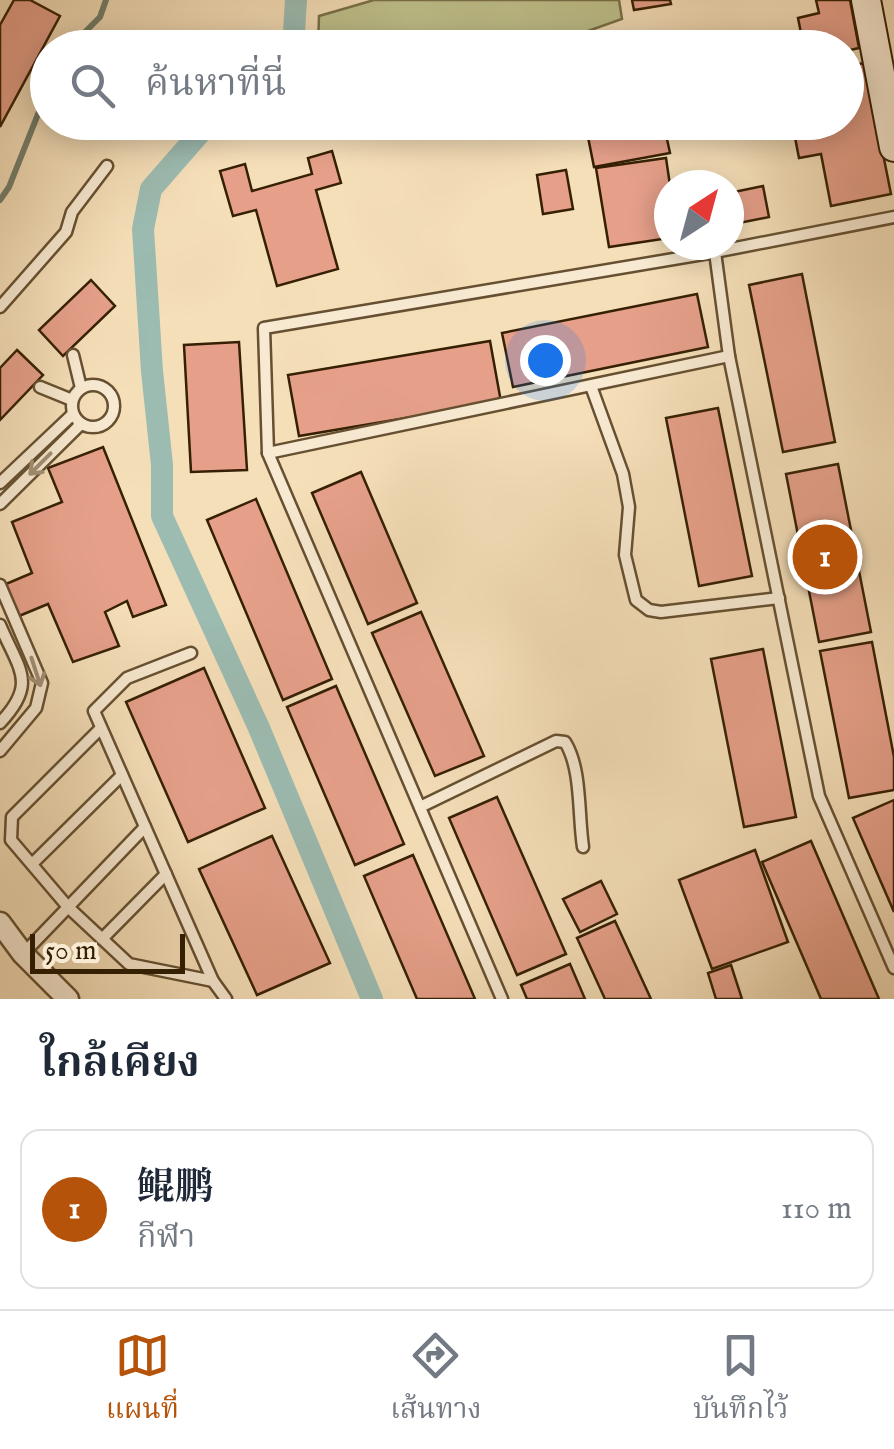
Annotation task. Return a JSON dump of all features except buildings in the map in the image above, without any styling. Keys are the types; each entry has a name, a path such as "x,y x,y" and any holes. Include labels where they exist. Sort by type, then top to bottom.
{"main road":[{"path":"866,0 894,147"}],"street":[{"path":"0,924 23,954 68,999"}],"lane":[{"path":"0,307 66,232 72,212 107,166"},
{"path":"744,246 894,217"},
{"path":"502,999 268,454 264,328 668,260"},
{"path":"716,260 729,356 819,796 894,968"},
{"path":"73,355 82,388"},
{"path":"268,454 729,356"},
{"path":"96,386 110,395 114,408 103,425 96,428 81,424 73,414 72,400 82,388 96,386"},
{"path":"590,386 623,474 628,507 626,555 636,600 649,610 661,612 778,598"},
{"path":"40,387 72,400"},
{"path":"0,482 73,414"},
{"path":"0,504 81,424"},
{"path":"0,585 42,683 36,708 2,746"},
{"path":"0,625 23,678 20,702 0,723"},
{"path":"191,653 128,678 94,711 213,981 226,999"},
{"path":"101,728 12,817 11,840 68,907 129,964 213,981"},
{"path":"420,807 556,741 565,742 576,766 583,848"},
{"path":"32,864 122,775"},
{"path":"23,954 145,827"},
{"path":"102,939 166,874"}],"green space":[{"path":"374,0 619,0 622,19 591,30 319,30 319,16"}],"waterway":[{"path":"87,30 100,17 106,0"},
{"path":"294,30 296,0"},
{"path":"0,200 30,134"},
{"path":"194,140 151,189 143,229 162,465 162,516 259,728 372,999"}],"place":[{"name":"鲲鹏","path":"825,557"}]}
